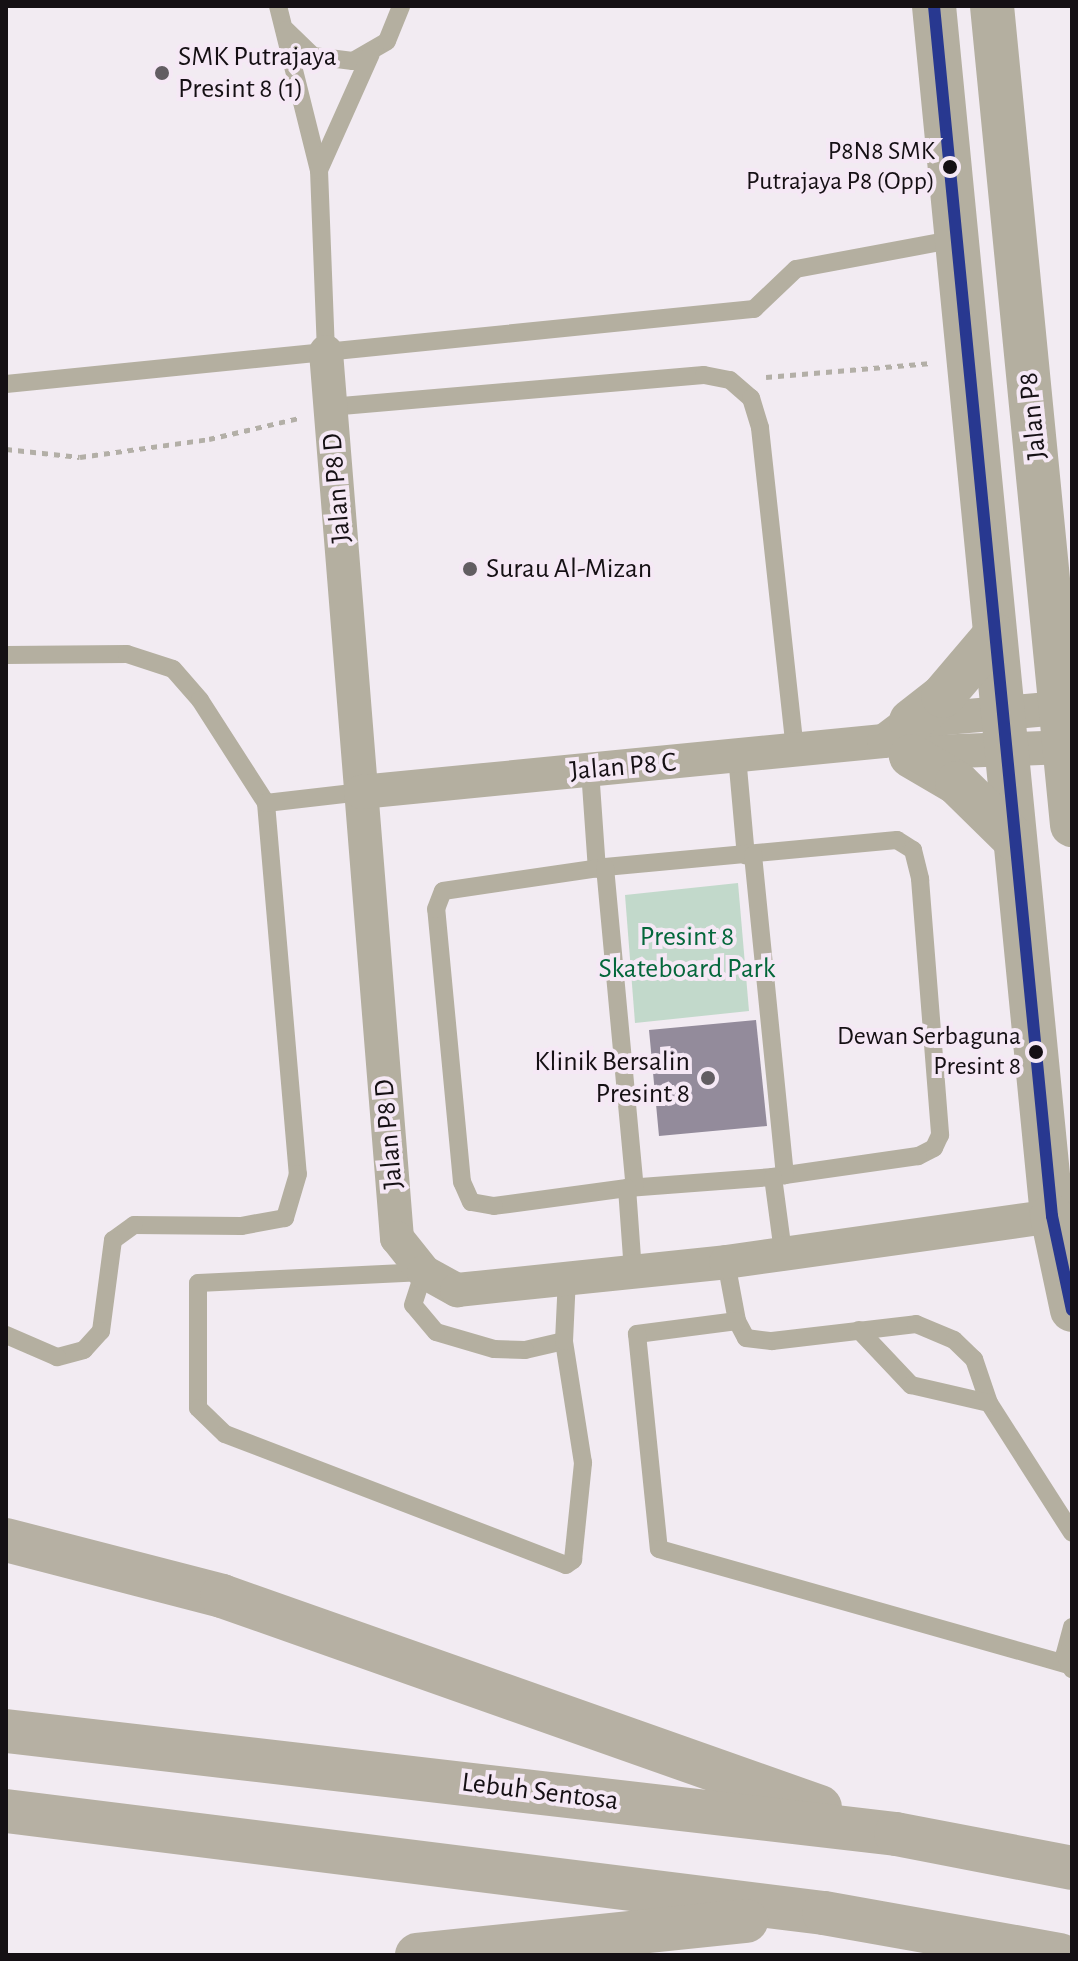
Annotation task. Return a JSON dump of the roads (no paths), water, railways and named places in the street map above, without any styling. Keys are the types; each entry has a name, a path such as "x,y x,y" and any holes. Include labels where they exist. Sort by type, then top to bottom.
{"main road":[{"path":"6,1540 222,1596 896,1834"},
{"name":"Lebuh Sentosa","path":"6,1731 896,1834 1072,1868"},
{"path":"6,1811 824,1913 1060,1955"},
{"path":"417,1955 824,1913"}],"street":[{"path":"934,6 1052,1216 1072,1310"},
{"name":"Jalan P8","path":"992,6 1068,727 1072,825"},
{"name":"Jalan P8 D","path":"326,352 397,1238 424,1272 457,1290 726,1262 1052,1216"},
{"path":"995,635 902,740 957,783 1014,839"},
{"name":"Jalan P8 C","path":"361,792 1068,727"}],"lane":[{"path":"278,6 319,170 326,352"},
{"path":"319,170 371,54 392,32 401,6"},
{"path":"284,28 313,56 342,61 371,54"},
{"path":"6,384 754,309 796,269 956,239"},
{"path":"330,407 704,375 730,380 751,398 760,428 795,751"},
{"path":"6,655 127,654 173,669 200,700 266,803 298,1174 285,1218 241,1226 134,1225 113,1240 101,1331 84,1350 57,1357 6,1335"},
{"path":"737,756 779,1176 783,1252"},
{"path":"590,770 631,1188 633,1272"},
{"path":"266,803 361,792"},
{"path":"897,840 913,850 920,879 940,1135 934,1148 918,1156 779,1176 631,1188 494,1206 471,1202 462,1182 436,909 443,891 601,868 897,840"},
{"path":"726,1262 737,1321 746,1338 772,1341 916,1324 954,1340 974,1359 989,1403 1072,1533"},
{"path":"564,1341 525,1350 494,1349 436,1332 413,1305 424,1272 198,1283 198,1408 225,1434 566,1565 573,1560 583,1463 564,1341 567,1278"},
{"path":"737,1321 637,1334 659,1549 1070,1667 1066,1642 1072,1627"},
{"path":"859,1330 911,1385 989,1403"}],"place":[{"name":"SMK Putrajaya Presint 8 (1)","path":"162,73"},
{"name":"P8N8 SMK Putrajaya P8 (Opp)","path":"950,167"},
{"name":"Surau Al-Mizan","path":"470,569"},
{"name":"Dewan Serbaguna Presint 8","path":"1036,1052"},
{"name":"Klinik Bersalin Presint 8","path":"708,1078"}],"park label":[{"name":"Presint 8 Skateboard Park","path":"687,953"}]}
